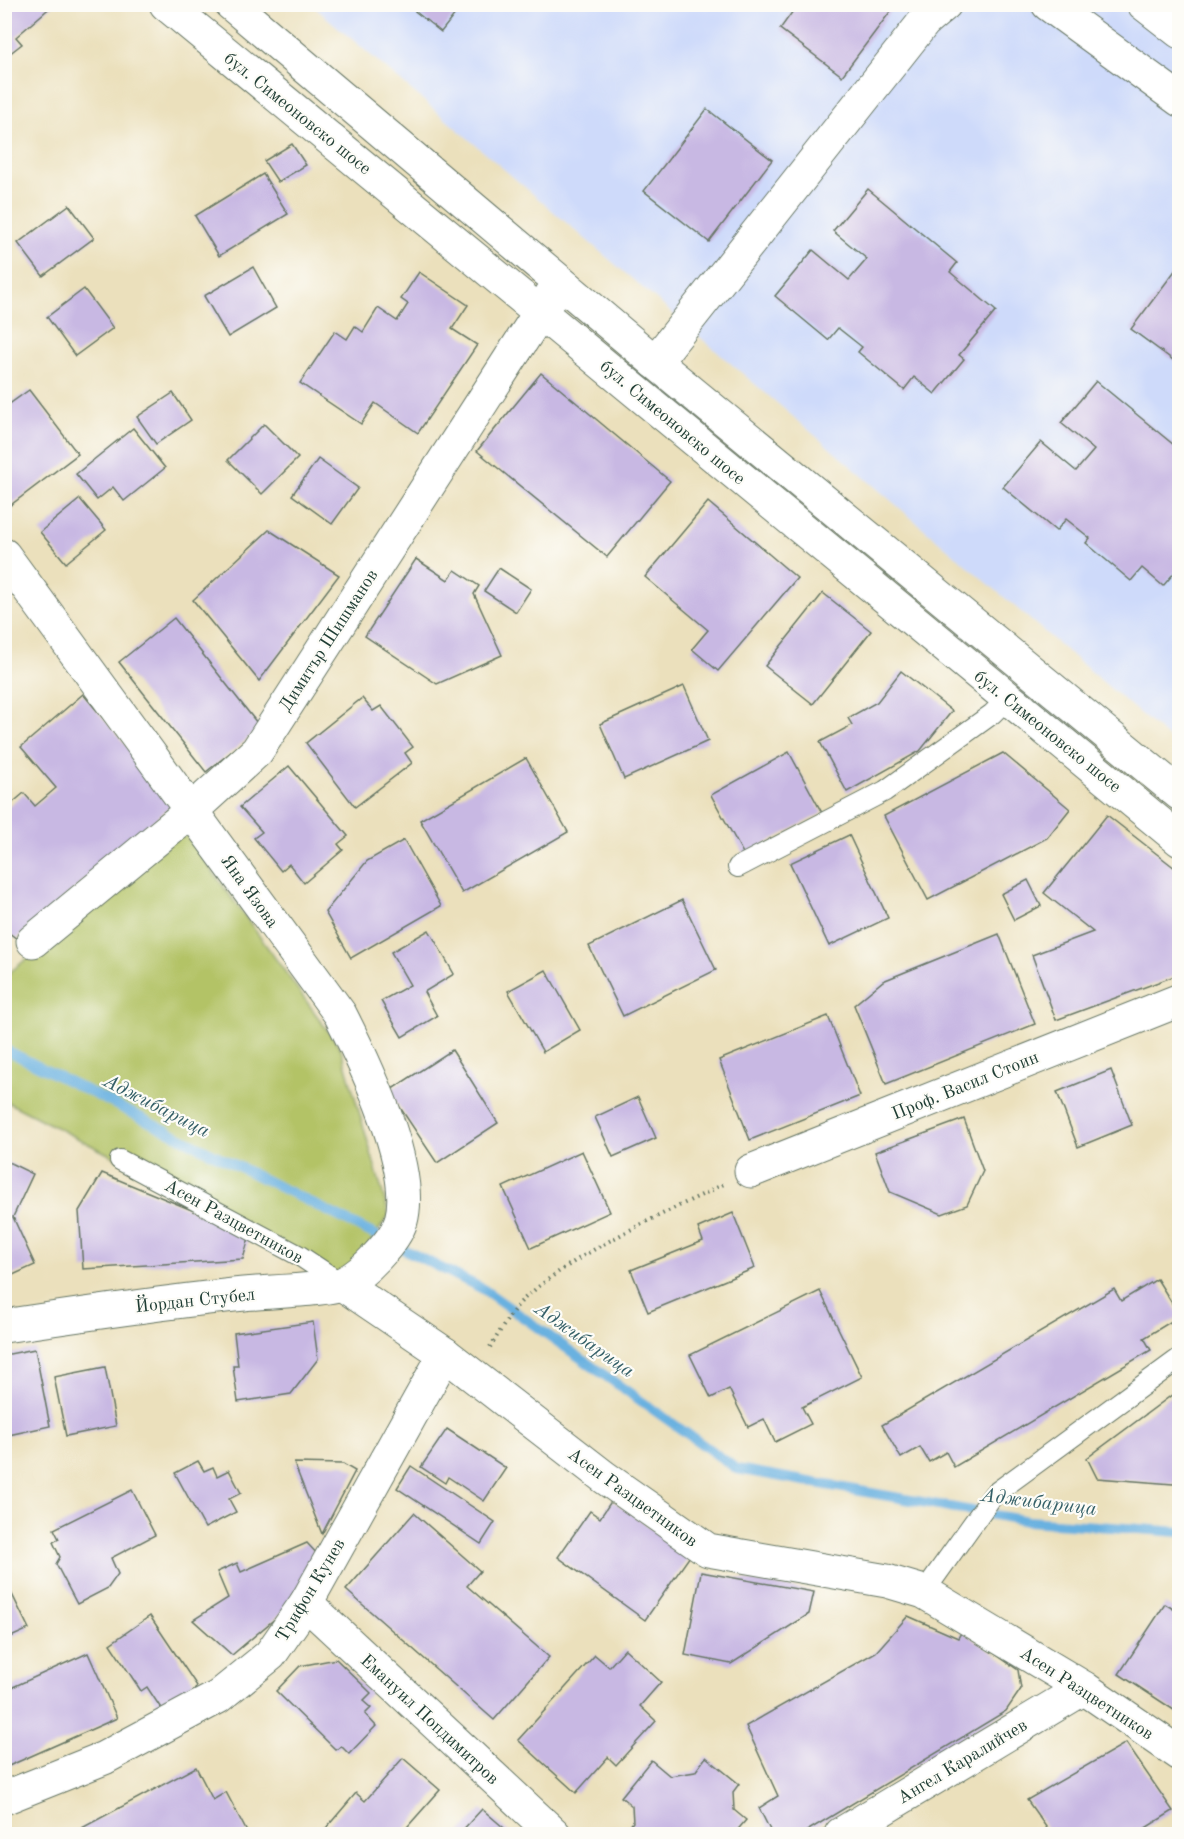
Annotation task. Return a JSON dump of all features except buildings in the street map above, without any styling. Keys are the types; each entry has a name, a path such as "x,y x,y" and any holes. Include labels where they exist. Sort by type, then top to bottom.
{"street":[{"name":"бул. Симеоновско шосе","path":"231,4 559,283 1179,794"},
{"path":"655,362 924,22 945,4"},
{"path":"1048,4 1179,100"},
{"path":"1144,4 1179,32"},
{"name":"бул. Симеоновско шосе","path":"174,7 539,312 1179,840"},
{"name":"Димитър Шишманов","path":"33,941 191,811 257,751 559,283"},
{"name":"Яна Язова","path":"4,555 340,1014 368,1069 393,1142 403,1183 401,1221 377,1258 342,1284"},
{"name":"Проф. Васил Стоин","path":"751,1170 1179,1000"},
{"name":"Йордан Стубел","path":"4,1326 147,1304 342,1284"},
{"name":"Асен Разцветников","path":"342,1284 445,1354 604,1478 708,1550 887,1581 924,1593 1084,1688 1179,1754"},
{"name":"Трифон Кунев","path":"4,1798 104,1758 218,1697 270,1655 306,1604 445,1354"},
{"name":"Емануил Попдимитров","path":"306,1604 554,1834"},
{"name":"Ангел Каралийчев","path":"841,1834 1084,1688"}],"lane":[{"path":"738,867 885,791 992,714 1008,698"},
{"name":"Асен Разцветников","path":"120,1160 300,1256 342,1284"},
{"path":"924,1593 994,1494 1179,1358"}],"path":[{"path":"485,1354 523,1300 607,1242 751,1170"}],"shaded area":[{"path":"312,5 1179,5 1179,747"}],"green space":[{"path":"184,832 341,1049 389,1215 342,1284 120,1160 5,1101 4,977"}],"waterway":[{"name":"Аджибарица","path":"4,1049 483,1289 737,1469 1028,1521 1180,1532"}]}
